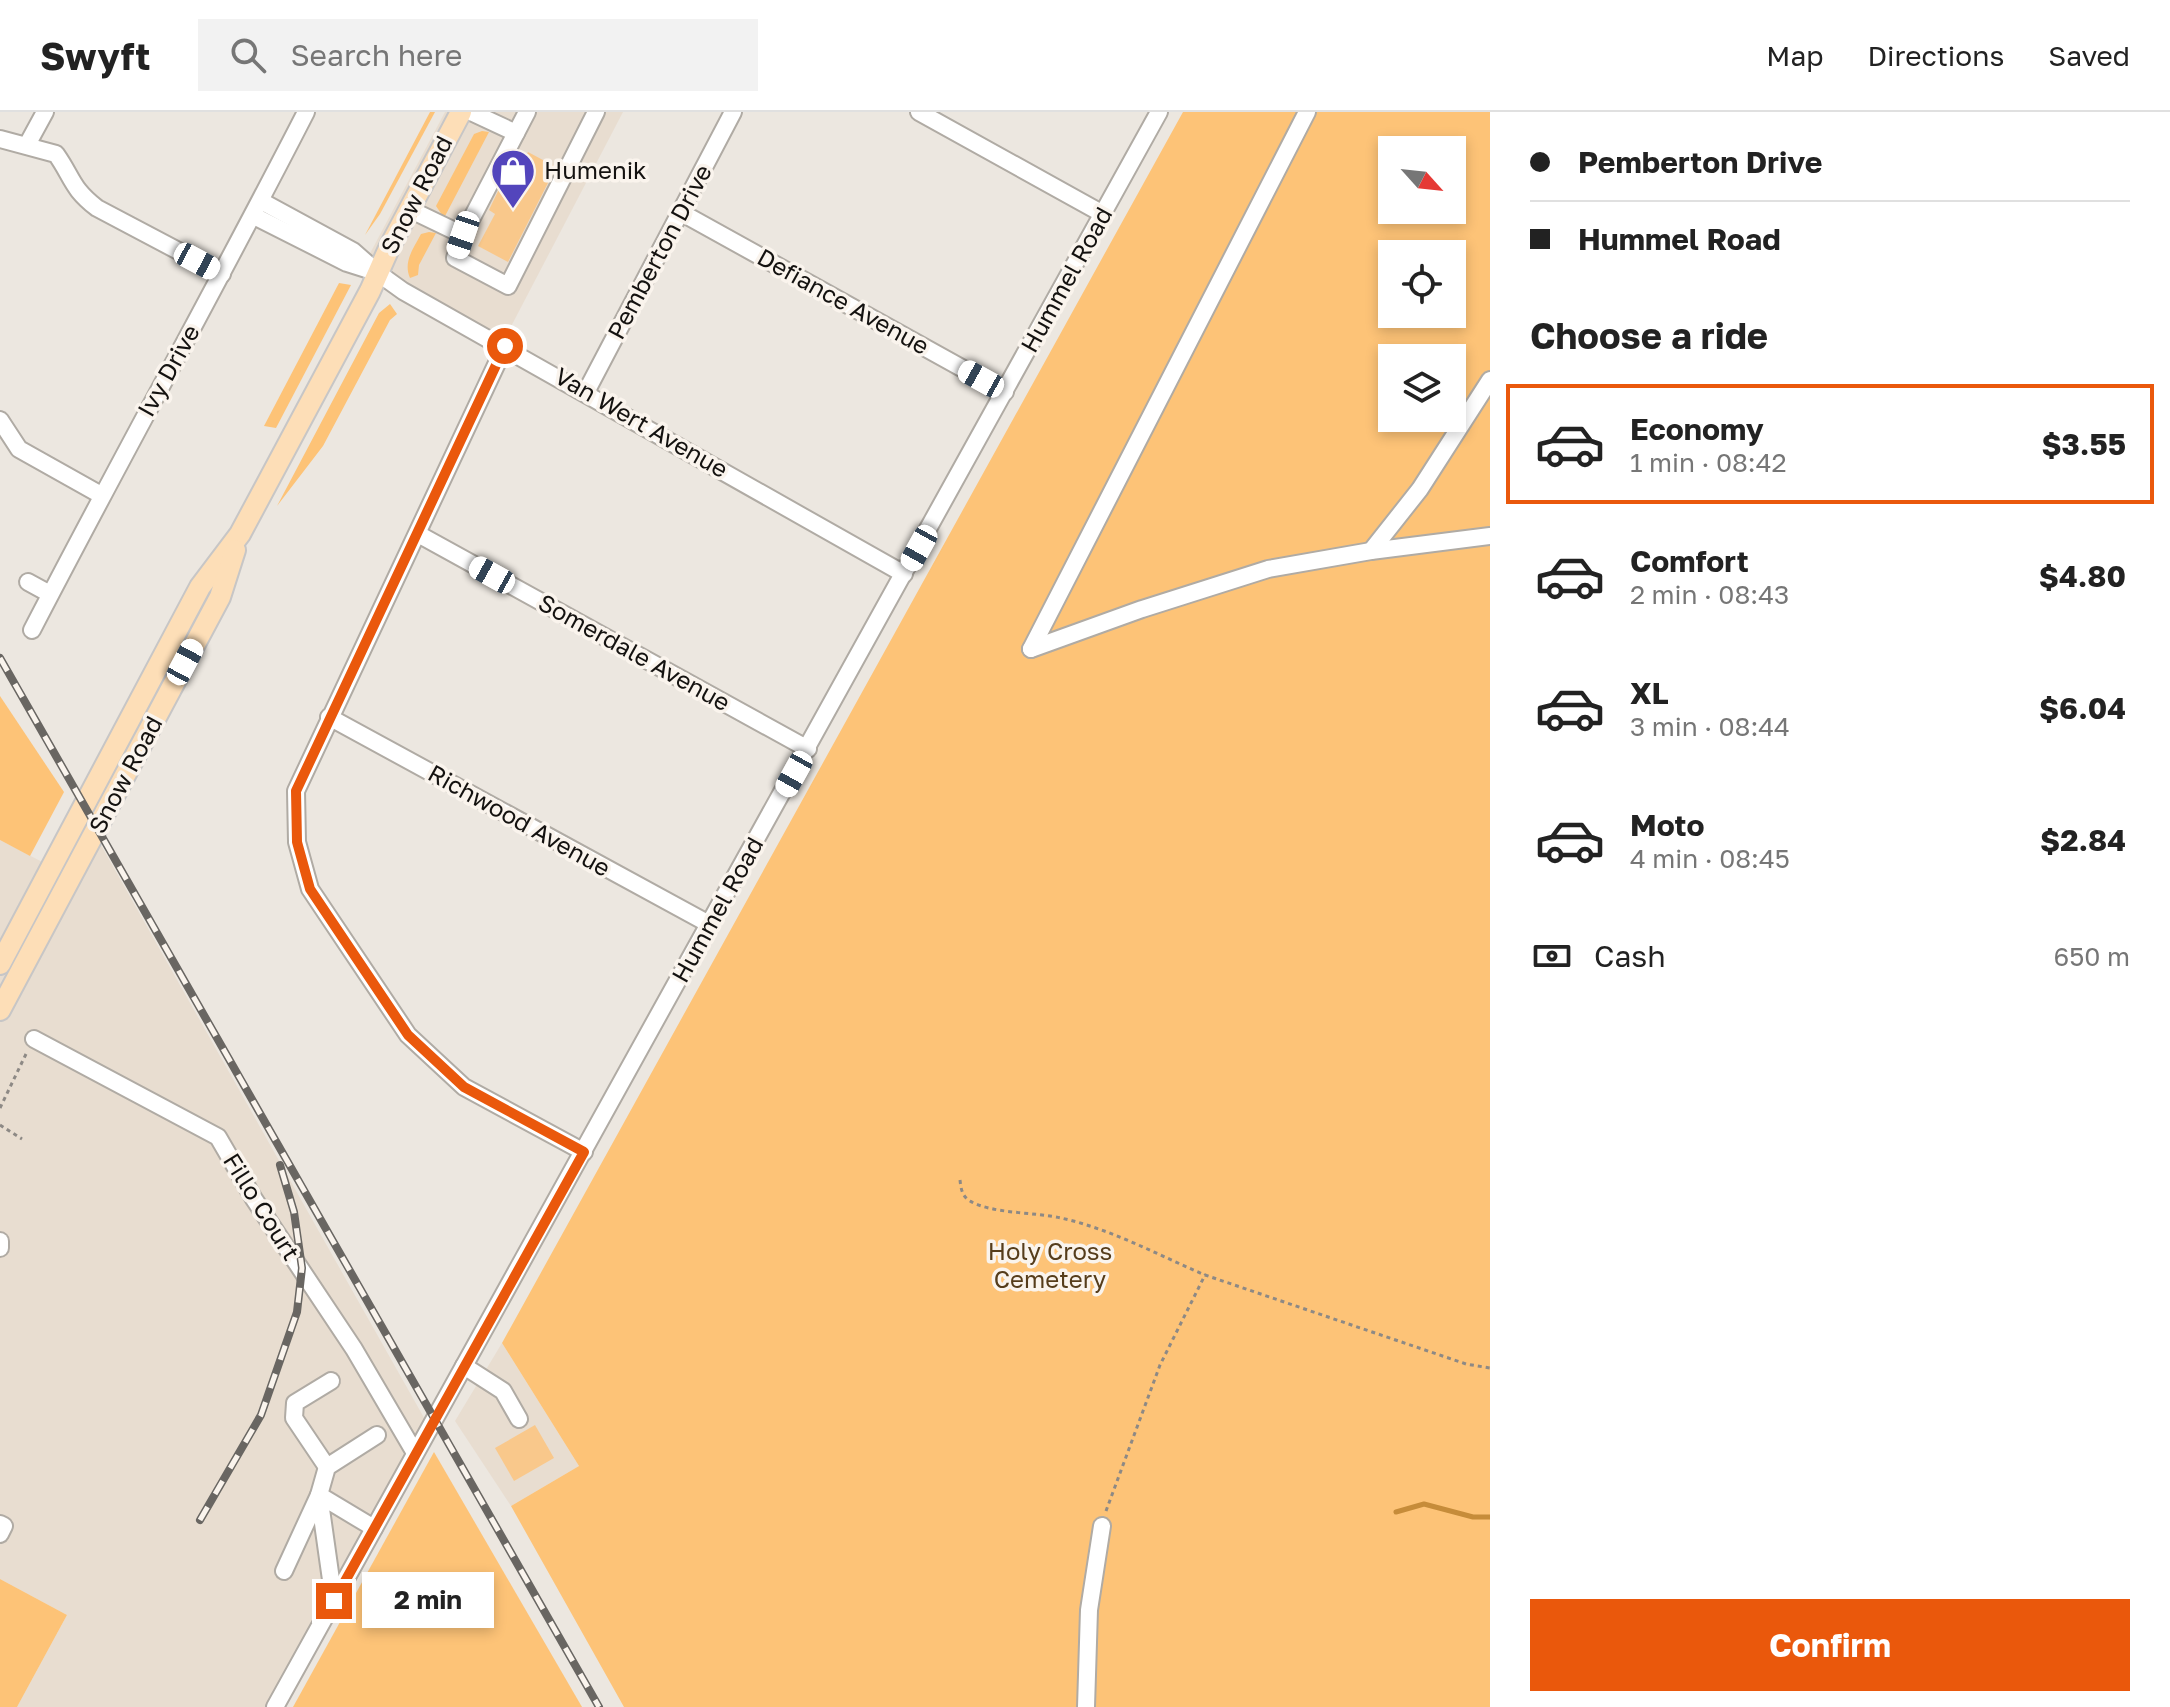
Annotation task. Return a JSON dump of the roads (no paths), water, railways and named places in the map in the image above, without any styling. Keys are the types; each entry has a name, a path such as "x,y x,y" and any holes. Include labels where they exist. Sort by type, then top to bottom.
{"main road":[{"name":"Snow Road","path":"0,964 200,587 240,534 461,112"},
{"name":"Snow Road","path":"0,1010 220,597 240,534"}],"street":[{"path":"27,145 45,112"},
{"name":"Ivy Drive","path":"32,630 306,112"},
{"path":"471,112 516,133"},
{"path":"527,112 463,235 455,258 508,286 596,112"},
{"name":"Pemberton Drive","path":"586,392 733,112"},
{"path":"919,112 1103,214"},
{"name":"Hummel Road","path":"275,1707 1159,112"},
{"path":"1307,112 1031,649 1268,569 1371,551 1490,536"},
{"path":"0,139 56,154 71,183 81,196 97,208 222,274"},
{"name":"Van Wert Avenue","path":"257,208 353,251 403,291 904,574"},
{"path":"409,209 463,235"},
{"name":"Defiance Avenue","path":"682,213 1005,392"},
{"path":"505,346 296,791 297,842 310,889 408,1035 464,1087 584,1152"},
{"path":"1371,551 1420,489 1490,380"},
{"path":"0,420 19,449 101,495"},
{"name":"Somerdale Avenue","path":"418,534 808,749"},
{"path":"28,582 50,594"},
{"name":"Richwood Avenue","path":"329,717 709,924"},
{"name":"Fillo Court","path":"34,1039 218,1137 254,1199 354,1349 415,1453"},
{"path":"0,1241 0,1248"},
{"path":"464,1366 503,1391 519,1419"},
{"path":"327,1467 294,1418 295,1403 331,1381"},
{"path":"284,1571 319,1495 327,1467 377,1435"},
{"path":"319,1495 374,1528"},
{"path":"319,1495 334,1601"},
{"path":"1086,1707 1089,1610 1102,1526"}],"waterway":[{"path":"1396,1512 1424,1504 1473,1517 1490,1517"}],"railway":[{"path":"0,658 599,1707"},
{"path":"200,1520 261,1415 297,1312 302,1268 294,1212 280,1165"}],"place":[{"name":"Humenik","path":"513,210"}],"park label":[{"name":"Holy Cross Cemetery","path":"1050,1266"}]}
